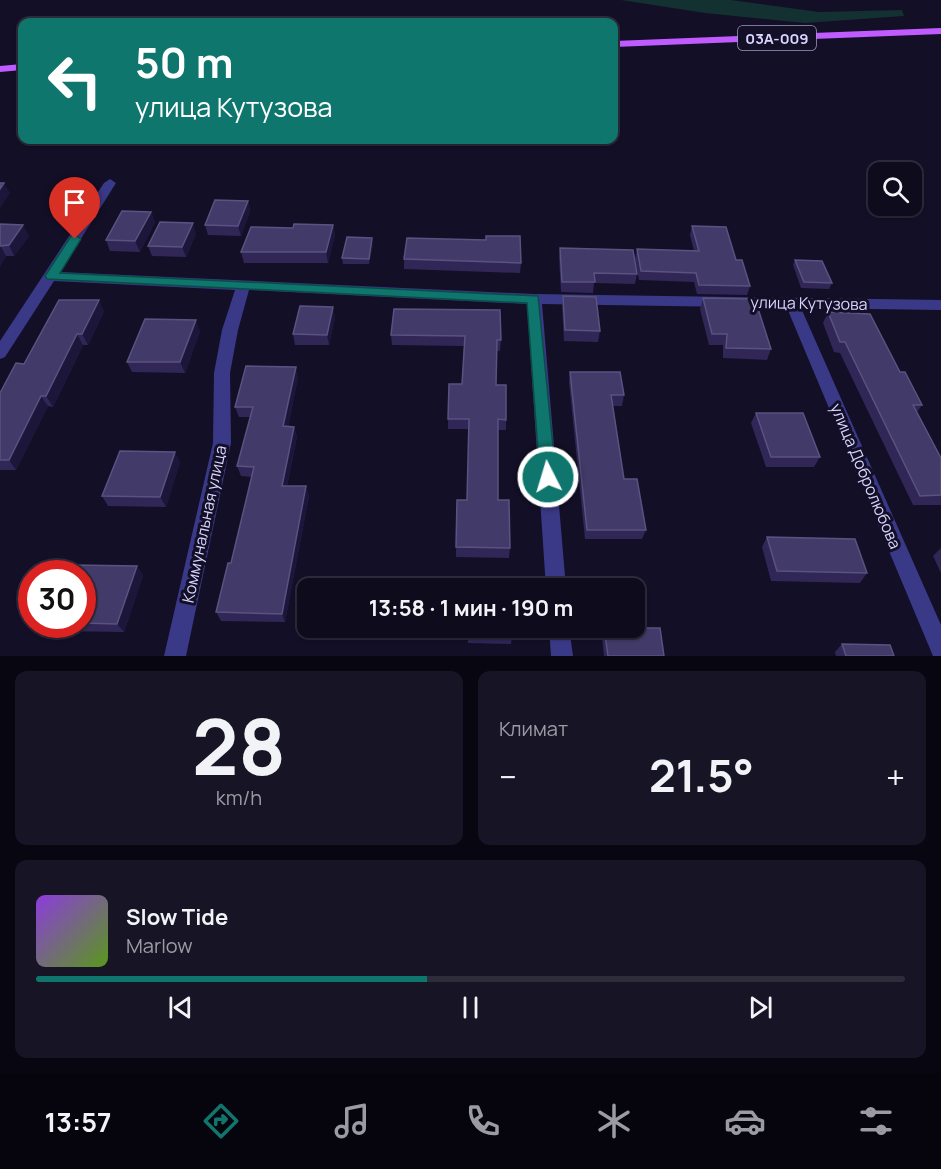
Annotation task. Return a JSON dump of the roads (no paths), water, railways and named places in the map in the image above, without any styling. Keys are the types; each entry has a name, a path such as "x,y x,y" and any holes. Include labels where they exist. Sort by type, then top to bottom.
{"main road":[{"name":"03А-009","path":"618,44 941,31"},
{"path":"0,69 18,67"}],"street":[{"path":"0,353 52,276 110,183"},
{"name":"улица Кутузова","path":"52,276 534,299 941,305"},
{"name":"Коммунальная улица","path":"175,656 222,443 222,373 230,330 243,286"},
{"path":"534,299 555,578"},
{"name":"улица Добролюбова","path":"792,303 941,649"},
{"path":"560,638 562,656"}]}
